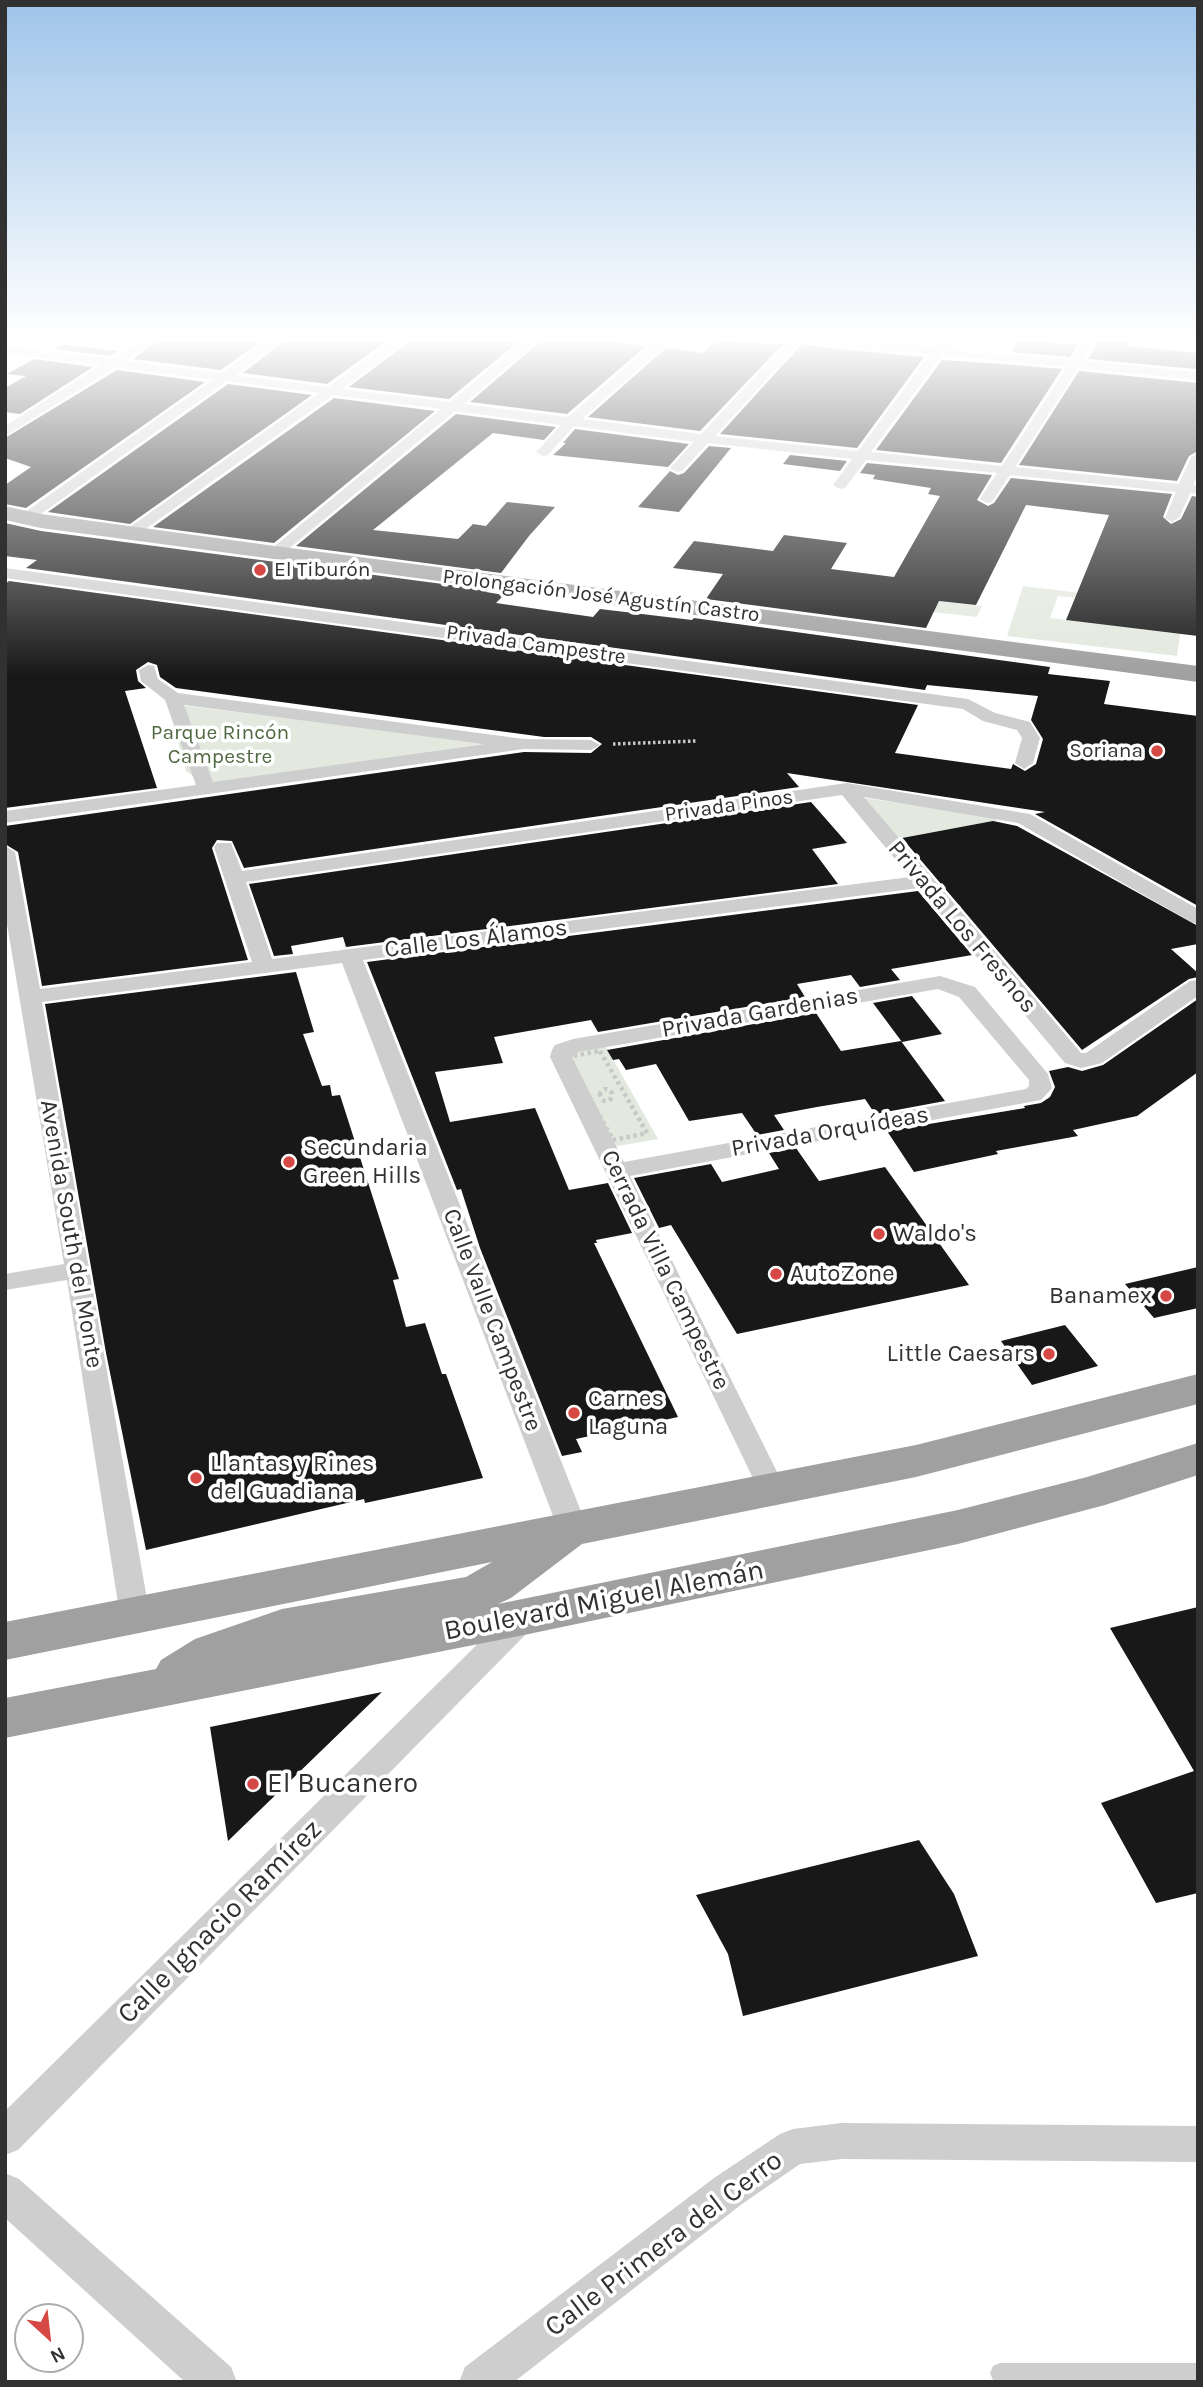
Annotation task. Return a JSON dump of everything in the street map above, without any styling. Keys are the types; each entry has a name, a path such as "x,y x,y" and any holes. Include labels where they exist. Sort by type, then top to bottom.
{"highway":[{"name":"Prolongación José Agustín Castro","path":"15,515 275,553 1198,674"},
{"path":"5,1641 916,1461 1198,1390"},
{"name":"Boulevard Miguel Alemán","path":"5,1718 524,1617 958,1527 1089,1493 1198,1459"},
{"path":"156,1689 212,1653 282,1628 474,1594 494,1585 573,1529"}],"street":[{"path":"15,515 110,452"},
{"path":"132,532 246,452"},
{"path":"275,553 397,452"},
{"path":"677,468 692,452"},
{"path":"828,452 1191,489"},
{"path":"840,485 865,452"},
{"path":"987,499 1017,452"},
{"path":"1172,519 1191,489 1198,457"},
{"name":"Privada Campestre","path":"5,573 968,704 989,717 1024,726 1031,738 1024,763"},
{"path":"148,670 150,681 173,698 524,744 591,745"},
{"path":"173,698 207,790"},
{"path":"5,817 524,744"},
{"name":"Privada Pinos","path":"235,878 847,789 1023,818 1198,918"},
{"name":"Privada Los Fresnos","path":"847,789 1069,1054 1081,1061 1094,1058 1198,986"},
{"path":"224,848 264,967"},
{"name":"Avenida South del Monte","path":"5,852 135,1616"},
{"name":"Calle Los Álamos","path":"29,997 923,881"},
{"name":"Calle Valle Campestre","path":"350,955 573,1529"},
{"name":"Privada Gardenias","path":"564,1050 573,1046 940,982 967,992 1040,1079 1041,1088"},
{"name":"Cerrada Villa Campestre","path":"564,1050 561,1057 772,1490"},
{"name":"Privada Orquídeas","path":"616,1171 1033,1095 1041,1088"},
{"path":"5,1282 78,1270"},
{"name":"Calle Ignacio Ramírez","path":"5,2137 524,1617"},
{"name":"Calle Primera del Cerro","path":"480,2382 728,2191 793,2147 842,2141 1196,2152"},
{"path":"5,2192 216,2382"}],"lane":[{"path":"1000,2373 1198,2373"}],"path":[{"path":"591,745 696,741"},
{"path":"613,1093 623,1091"}],"green space":[{"path":"1023,586 1089,594 1088,599 1058,596 1050,618 1180,634 1177,656 1007,636"},
{"path":"902,597 982,606 977,617 897,608"},
{"name":"Parque Rincón Campestre","path":"167,702 489,743 204,784 186,771"},
{"path":"859,797 993,817 998,821 888,840"},
{"path":"605,1045 658,1139 612,1147 564,1052"}],"building":[{"path":"5,452 105,452 26,508 5,504 5,485 31,467 5,458"},
{"path":"132,452 231,452 130,524 48,512"},
{"path":"258,452 385,452 274,543 153,527"},
{"path":"409,452 469,452 373,530 458,539 473,524 486,526 507,502 555,507 501,573 296,546"},
{"path":"556,452 681,452 668,467 553,455"},
{"path":"703,452 727,452 679,512 638,507 670,471 678,475 684,473"},
{"path":"899,452 1008,452 1001,463"},
{"path":"1027,452 1195,452 1189,456 1177,481 1019,465"},
{"path":"790,455 847,461 840,471 783,464"},
{"path":"867,463 992,475 977,500 988,506 994,503 1011,478 1172,494 1163,517 1171,524 1181,519 1192,496 1198,497 1198,636 1066,620 1109,515 1026,505 976,605 939,601 926,628 706,599 723,574 673,568 694,541 773,551 784,535 847,543 831,569 894,577 940,496 928,494 931,488 873,479 875,475 860,473"},
{"path":"5,523 41,531 488,590 486,592 504,595 496,603 593,617 600,609 692,620 694,618 1050,667 1048,674 1110,681 1104,704 1198,716 1198,906 1035,814 1045,812 787,773 799,787 244,868 232,841 217,840 212,848 248,960 42,986 18,852 5,844 5,826 524,752 591,753 602,744 591,737 544,737 176,688 160,677 157,665 148,662 136,670 138,681 146,688 125,691 157,788 5,808 5,584 9,581 918,705 895,753 1011,769 1013,764 1025,771 1036,764 1043,739 1031,720 1038,696 927,685 925,690 26,568 37,560 5,556"},
{"path":"811,802 847,843 812,849 838,884 346,947 343,937 291,946 293,954 274,956 249,884"},
{"path":"993,821 1017,826 1198,926 1198,944 1171,949 1198,973 1198,977 1189,979 1082,1050 902,838"},
{"path":"918,891 972,955 891,969 900,980 860,987 851,975 797,984 805,997 598,1032 591,1020 494,1037 503,1063 435,1072 450,1122 535,1108 569,1190 608,1183 632,1233 596,1240 597,1243 594,1243 678,1417 576,1439 582,1452 562,1456 480,1248 461,1189 457,1190 367,962"},
{"path":"296,972 314,1032 303,1034 322,1086 330,1085 332,1096 340,1095 399,1279 393,1280 406,1327 425,1323 483,1478 365,1503 364,1499 146,1550 106,1353 45,1004"},
{"path":"912,996 942,1034 902,1042 873,1003"},
{"path":"1198,999 1198,1072 1137,1116 1073,1130 1078,1136 996,1151 998,1154 914,1172 887,1131 1041,1103 1050,1097 1055,1087 1049,1071 1068,1067 1082,1071 1103,1065"},
{"path":"816,1013 841,1051 901,1041 945,1101 875,1114 865,1099 817,1107 774,1115 784,1130 757,1135 742,1113 689,1121 656,1064 626,1070 619,1059 613,1060 607,1050"},
{"path":"796,1148 819,1181 885,1167 969,1285 737,1334 671,1225 659,1228 634,1178 711,1164 722,1182 779,1169 769,1153"},
{"name":"Banamex","path":"1198,1267 1198,1308 1154,1318 1125,1284"},
{"name":"Little Caesars","path":"1065,1325 1098,1366 1032,1385 1001,1341"},
{"path":"1198,1607 1198,1893 1156,1903 1101,1803 1194,1771 1110,1628"},
{"name":"El Bucanero","path":"382,1692 228,1841 210,1727"},
{"path":"919,1840 954,1894 978,1956 743,2016 728,1954 696,1895"}],"place":[{"name":"El Tiburón","path":"260,570"},
{"name":"Soriana","path":"1157,751"},
{"name":"Secundaria Green Hills","path":"289,1162"},
{"name":"Waldo's","path":"879,1234"},
{"name":"AutoZone","path":"776,1274"},
{"name":"Banamex","path":"1166,1296"},
{"name":"Little Caesars","path":"1049,1354"},
{"name":"Carnes Laguna","path":"574,1413"},
{"name":"Llantas y Rines del Guadiana","path":"196,1478"},
{"name":"El Bucanero","path":"253,1784"}]}
